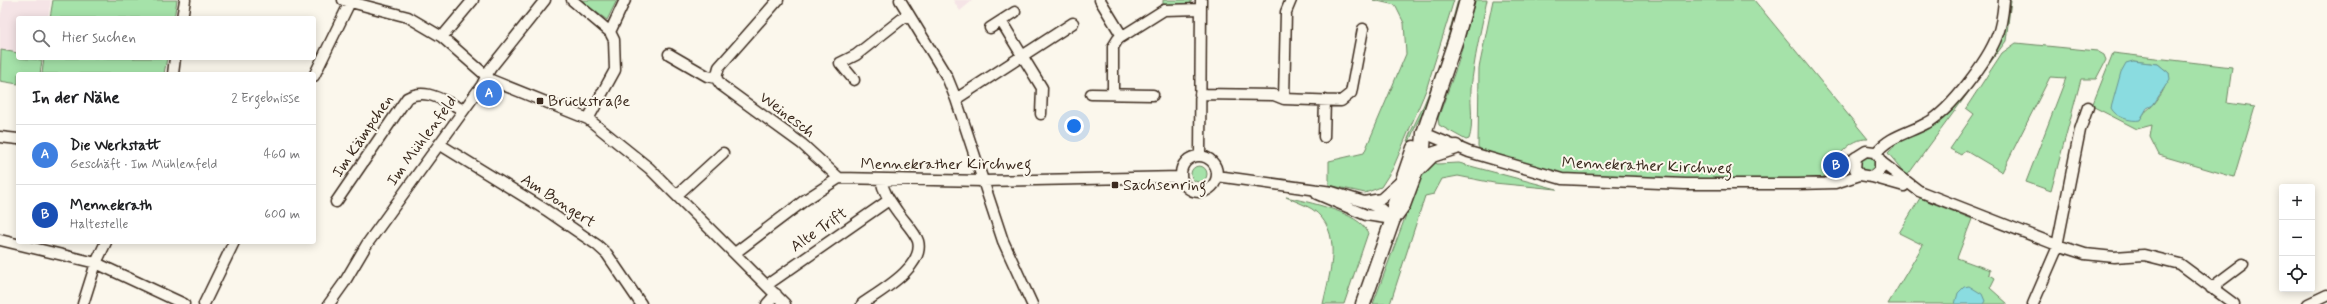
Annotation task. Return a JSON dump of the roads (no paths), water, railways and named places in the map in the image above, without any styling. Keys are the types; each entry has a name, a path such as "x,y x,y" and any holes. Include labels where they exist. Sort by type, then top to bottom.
{"main road":[{"path":"1393,219 1403,205 1416,170 1423,149 1424,133 1455,42 1467,0"},
{"path":"1363,304 1393,219 1394,202 1415,146 1424,133"},
{"path":"1416,170 1432,155 1456,147"}],"street":[{"path":"182,16 185,0"},
{"path":"442,37 473,0"},
{"name":"Im Mühlenfeld","path":"329,304 344,283 367,244 439,144 462,109 482,85 486,76 545,0"},
{"path":"572,0 610,32 614,40 615,70 588,119"},
{"path":"610,32 625,0"},
{"path":"716,78 719,68 778,0"},
{"path":"900,0 947,77 956,99 1003,241 1032,304"},
{"path":"1100,0 1122,36"},
{"path":"1284,99 1286,12 1291,0"},
{"path":"1872,177 1880,170 1878,158 1890,139 1928,123 1950,104 1994,43 2002,18 2004,0"},
{"path":"316,72 346,1 408,17 442,37 486,76 588,119 649,168 785,304"},
{"path":"1113,94 1114,47 1118,38 1164,10 1201,5 1200,156"},
{"path":"990,28 1015,12"},
{"path":"854,80 840,63 856,55 908,14"},
{"path":"1001,21 1021,57 1042,88 1041,114"},
{"path":"956,99 1073,23"},
{"path":"1200,94 1274,95 1284,99 1341,101 1351,93 1364,30"},
{"name":"Weinesch","path":"669,54 707,76 716,78 721,85 802,144 839,178"},
{"path":"173,72 176,60"},
{"name":"Im Kämpchen","path":"336,202 407,98 415,93 423,92 462,109"},
{"path":"1091,94 1154,95"},
{"path":"1324,137 1325,100"},
{"path":"2032,304 2053,262 2080,130 2088,107"},
{"name":"Mennekrather Kirchweg","path":"1424,133 1456,147 1562,179 1685,184 1828,183 1860,175 1913,188"},
{"path":"0,137 16,139"},
{"name":"Am Bongert","path":"439,144 546,210 597,245 607,254 641,304"},
{"path":"1828,183 1847,163 1866,151 1878,158 1913,188 1962,209 2057,245 2099,256 2144,255 2169,260 2188,269 2234,304"},
{"path":"677,195 723,153"},
{"path":"1200,156 1210,160 1216,170 1217,176 1212,186 1202,192 1190,190 1186,186 1181,176 1184,164 1188,160 1200,156"},
{"path":"1856,157 1854,165 1860,175"},
{"name":"Mennekrather Kirchweg","path":"735,253 799,205 839,178 983,181 1181,176"},
{"path":"1217,176 1332,192 1381,209 1393,219"},
{"path":"862,304 911,267 917,252 918,241 889,200 882,188 881,179"},
{"path":"1364,202 1381,198 1402,181"},
{"path":"1304,189 1366,214 1393,219"},
{"name":"Alte Trift","path":"767,285 889,200"},
{"path":"0,240 16,244"},
{"path":"17,244 96,263 184,304"},
{"path":"84,304 96,263 105,244"},
{"path":"204,304 233,244"},
{"path":"2211,288 2243,264"},
{"path":"767,304 776,294"},
{"path":"2308,304 2327,295"}],"water":[{"path":"2133,61 2158,64 2169,73 2170,79 2153,105 2147,108 2140,120 2128,119 2120,116 2111,108 2121,72 2126,63"},
{"path":"1969,286 1982,294 1985,301 1983,304 1955,304 1958,293 1964,287"}],"place":[{"name":"Die Werkstatt","path":"489,93"},
{"name":"Brückstraße","path":"540,101"},
{"name":"Mennekrath","path":"1836,165"},
{"name":"Sachsenring","path":"1115,185"}]}
